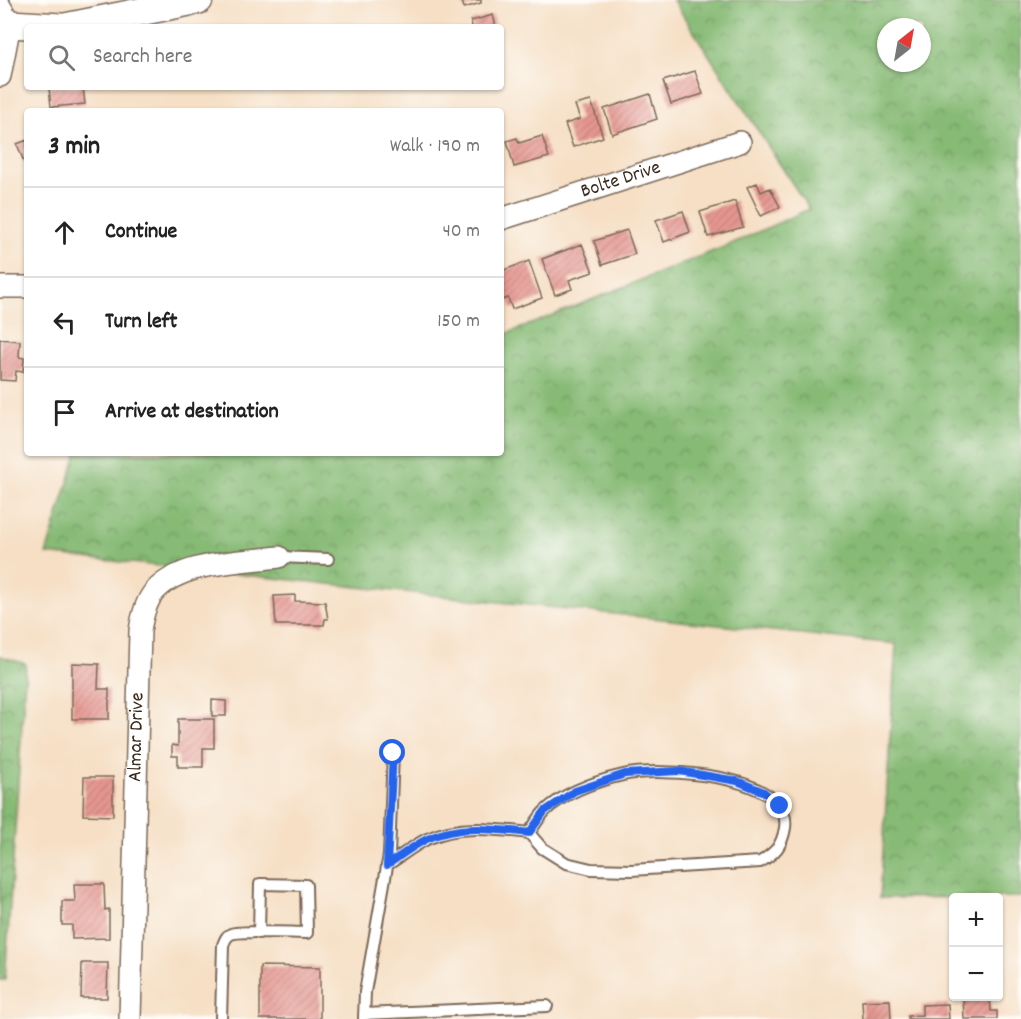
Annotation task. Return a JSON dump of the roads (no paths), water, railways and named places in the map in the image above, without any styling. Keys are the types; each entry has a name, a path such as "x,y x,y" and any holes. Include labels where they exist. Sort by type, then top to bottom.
{"street":[{"path":"78,24 199,0"},
{"path":"0,76 3,17 45,24"},
{"name":"Bolte Drive","path":"504,218 740,142"},
{"path":"0,287 24,287"},
{"name":"Almar Drive","path":"130,1019 142,617 147,602 156,591 170,580 190,570 279,557"}],"lane":[{"path":"279,557 328,559"},
{"path":"393,753 387,865 365,992 364,1016 547,1006"},
{"path":"387,865 428,839 461,829 495,829 529,833 542,848 566,863 591,869 632,870 760,862 777,852 783,840 786,824 780,806 764,792 737,781 679,771 625,774 575,791 545,811 529,833"},
{"path":"221,1019 223,945 226,936 234,932 259,933 307,933 306,885 260,884 259,933"}]}
